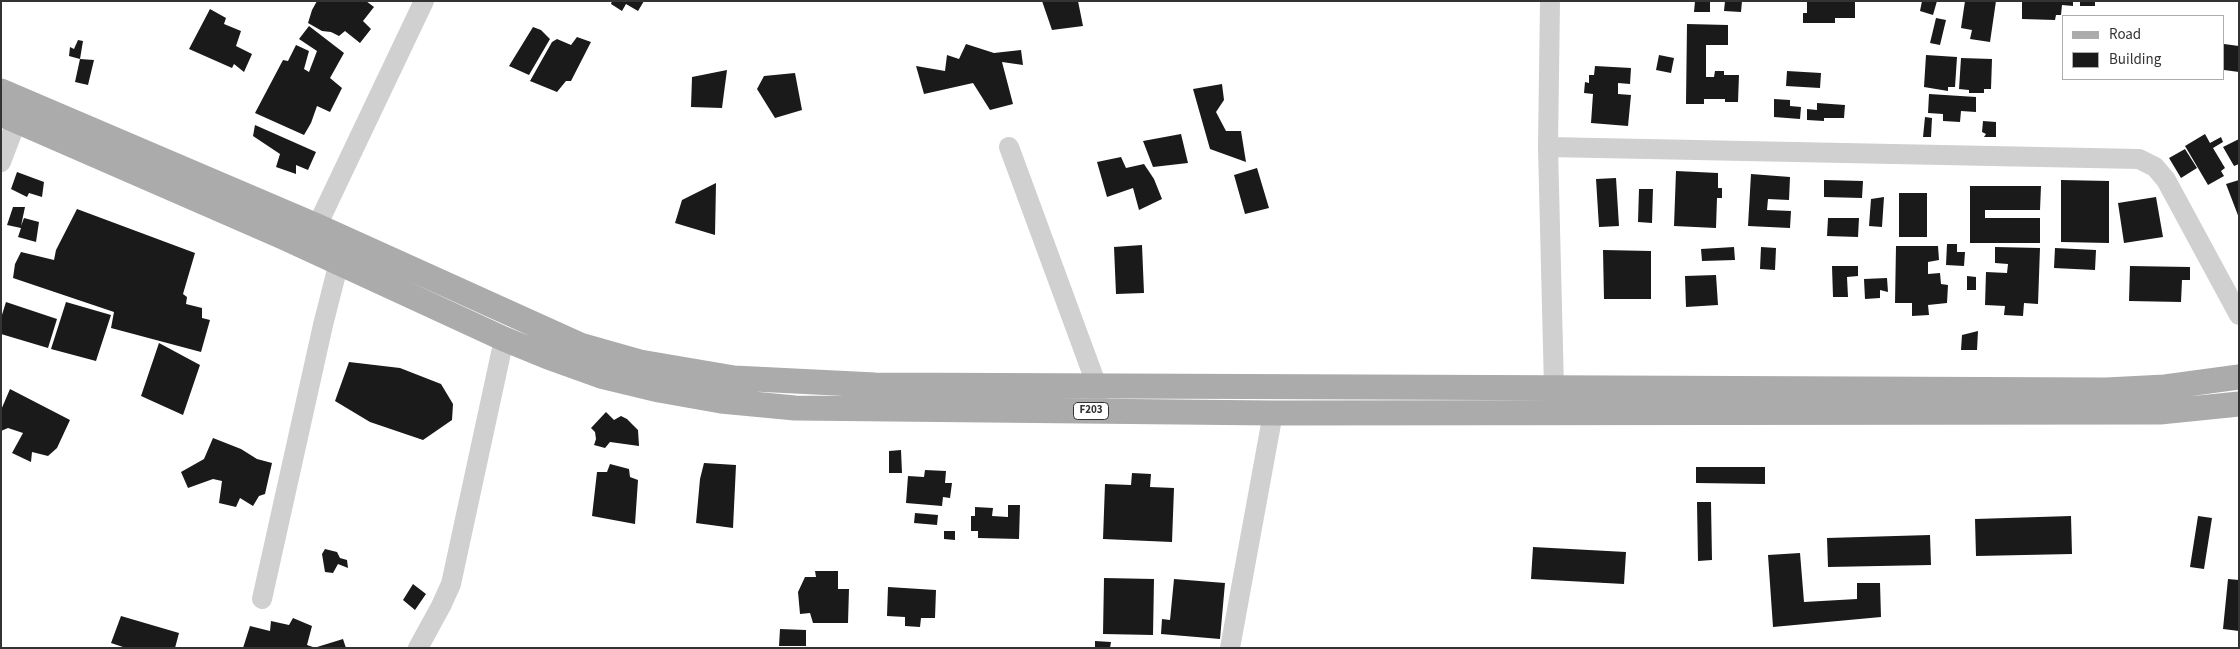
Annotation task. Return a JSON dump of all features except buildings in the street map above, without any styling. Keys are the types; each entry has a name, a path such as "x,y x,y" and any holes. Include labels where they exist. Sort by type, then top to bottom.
{"main road":[{"name":"F203","path":"1,91 317,226 580,345 640,362 744,379 875,385 2106,390 2165,387 2239,377"},
{"name":"F203","path":"9,117 339,262 504,339 601,376 659,390 721,401 795,408 1273,413 2151,412 2239,404"}],"street":[{"path":"317,226 424,1"},
{"path":"1550,1 1548,147 1554,388"},
{"path":"1,162 9,117"},
{"path":"1548,147 2139,160 2155,167 2166,180 2239,315"},
{"path":"1009,148 1097,386 1098,411"},
{"path":"262,599 339,262"},
{"path":"418,648 451,584 504,339"},
{"path":"1230,648 1273,413"}]}
